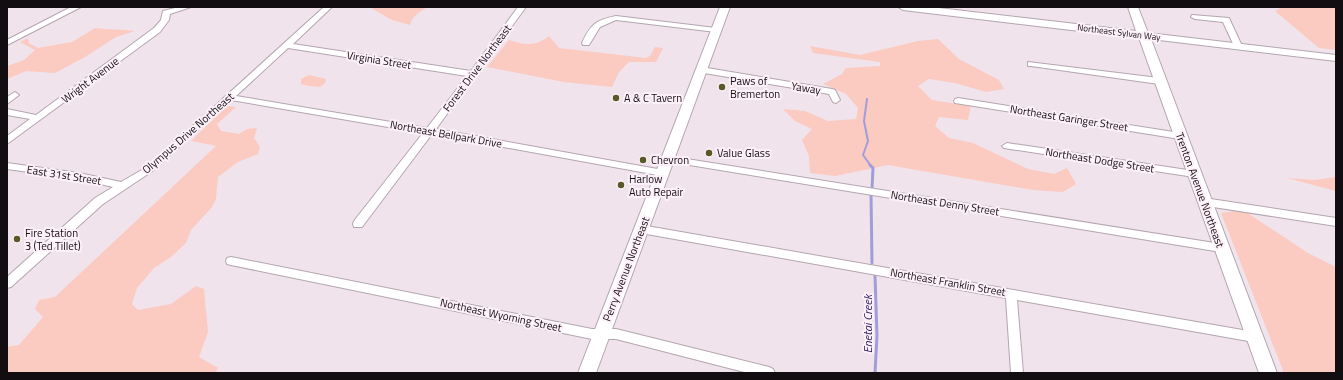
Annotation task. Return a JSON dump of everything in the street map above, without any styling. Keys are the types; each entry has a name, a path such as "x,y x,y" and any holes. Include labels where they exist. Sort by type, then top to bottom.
{"main road":[{"name":"Perry Avenue Northeast","path":"587,373 725,7"},
{"name":"Northeast Sylvan Way","path":"903,7 1336,58"},
{"name":"Trenton Avenue Northeast","path":"1133,7 1142,35 1268,373"}],"street":[{"path":"7,43 77,7"},
{"path":"164,10 187,7"},
{"name":"Olympus Drive Northeast","path":"7,284 81,216 122,186 148,170 328,7"},
{"name":"Forest Drive Northeast","path":"358,224 430,131 522,7"},
{"name":"Wright Avenue","path":"7,141 157,30 165,20 164,10"},
{"path":"1195,17 1226,20 1238,46"},
{"path":"586,43 592,28 602,21 616,18 716,30"},
{"name":"Virginia Street","path":"286,45 473,74"},
{"path":"1031,64 1159,81"},
{"name":"Yaway","path":"701,70 832,92 836,100"},
{"path":"7,101 15,95"},
{"name":"Northeast Bellpark Drive","path":"229,97 430,131 663,174"},
{"name":"Northeast Garinger Street","path":"958,101 1180,136"},
{"path":"7,112 38,118"},
{"name":"Northeast Dodge Street","path":"1007,146 1194,174"},
{"name":"Northeast Denny Street","path":"668,159 1221,248"},
{"name":"East 31st Street","path":"7,166 79,176 122,186"},
{"path":"1204,202 1336,222"},
{"name":"Northeast Franklin Street","path":"641,229 1254,337"},
{"name":"Northeast Wyoming Street","path":"230,261 592,334 616,334 769,373"},
{"path":"1011,293 1017,373"}],"shaded area":[{"path":"428,7 414,16 410,25 392,20 371,8"},
{"path":"1283,7 1336,7 1336,50 1319,48 1275,11"},
{"path":"95,28 135,31 116,37 85,57 55,73 26,71 7,79 7,66 24,60 35,50 20,42 28,38 29,43 38,48 72,42"},
{"path":"549,36 559,48 646,58 650,56 655,47 663,48 656,62 629,62 619,72 612,87 564,82 487,67 509,40 530,44 544,40"},
{"path":"938,39 959,59 999,80 1004,89 986,92 955,83 929,79 918,86 932,100 971,106 968,120 939,117 935,126 949,138 973,143 1028,169 1054,174 1067,168 1076,184 1063,192 1033,190 888,165 835,176 810,173 809,156 802,140 812,129 795,121 783,109 805,111 828,121 856,119 858,108 846,94 823,84 842,74 846,68 880,66 880,62 813,53 810,46 860,55 918,41"},
{"path":"309,75 326,79 325,83 320,87 301,84 301,79"},
{"path":"227,106 236,107 217,124 221,131 239,134 247,129 257,128 254,138 260,147 258,154 238,162 218,177 216,199 212,207 191,230 186,243 171,257 154,268 137,288 132,304 138,310 171,304 196,286 204,289 208,332 199,357 218,368 215,373 7,373 7,347 19,345 43,317 35,309 39,300 55,297 216,146 191,141"},
{"path":"1336,177 1336,191 1287,178 1314,180"},
{"path":"1243,210 1308,253 1336,267 1336,373 1284,373 1221,213"}],"waterway":[{"name":"Enetai Creek","path":"867,99 864,121 868,141 863,155 871,166"},
{"name":"Enetai Creek","path":"871,166 873,168 872,189"},
{"name":"Enetai Creek","path":"871,193 872,263"},
{"name":"Enetai Creek","path":"875,275 877,336 875,373"}],"place":[{"name":"Paws of Bremerton","path":"722,87"},
{"name":"A & C Tavern","path":"616,98"},
{"name":"Value Glass","path":"709,153"},
{"name":"Chevron","path":"643,160"},
{"name":"Harlow Auto Repair","path":"621,185"},
{"name":"Fire Station 3 (Ted Tillet)","path":"17,239"}]}
